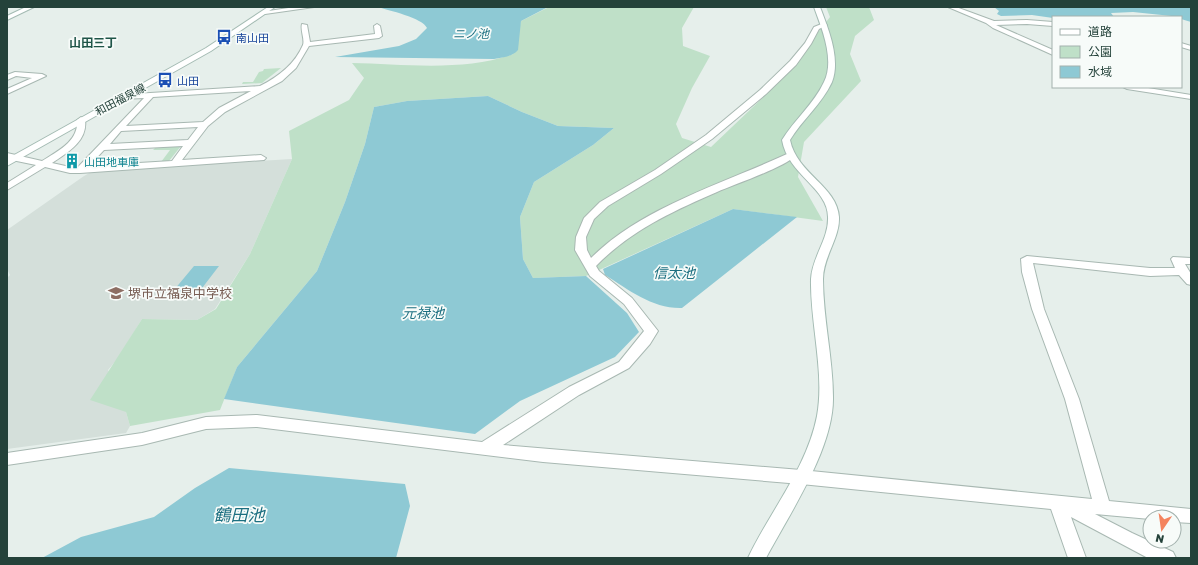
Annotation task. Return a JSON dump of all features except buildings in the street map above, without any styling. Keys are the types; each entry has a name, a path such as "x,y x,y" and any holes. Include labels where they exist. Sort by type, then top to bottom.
{"street":[{"path":"7,18 31,7"},
{"path":"268,10 311,7"},
{"path":"757,558 801,476 820,435 826,400 817,274 822,250 834,225 833,211 823,192 795,164 786,150 786,140 829,80 831,64 824,25 817,7"},
{"path":"951,7 988,22 995,27 1052,53"},
{"name":"和田福泉線","path":"10,159 189,62 237,33 268,10"},
{"path":"988,22 1052,24"},
{"path":"175,163 205,124 222,110 279,79 293,66 308,44 304,25"},
{"path":"486,448 574,391 624,365 645,341 651,330 628,301 594,273 581,250 581,237 588,218 604,204 658,172 709,137 773,83 808,44 816,28 824,25"},
{"path":"308,44 379,36 377,26"},
{"path":"7,78 15,74 42,76 7,92"},
{"path":"122,97 264,88"},
{"path":"1133,88 1191,97"},
{"path":"80,170 117,129 151,95"},
{"path":"7,187 42,165 78,138 82,130 81,120"},
{"path":"117,129 205,124"},
{"path":"101,147 191,143"},
{"path":"590,265 599,254 625,235 670,209 790,156"},
{"path":"10,159 70,170 80,170 261,158"},
{"path":"1191,261 1176,258 1182,271 1191,281"},
{"path":"1102,506 1072,399 1038,309 1038,301 1027,266 1027,259 1150,272 1182,271"},
{"path":"7,459 142,439 206,423 257,420 543,456 801,476 1191,516"},
{"path":"1057,502 1077,558"},
{"path":"1057,502 1126,539 1167,558"}],"shaded area":[{"name":"堺市立福泉中学校","path":"292,159 250,254 215,309 197,320 142,319 118,358 108,370 126,412 130,426 126,433 7,449 7,278 10,275 7,269 7,230 93,171"}],"green space":[{"path":"549,7 694,7 682,28 683,46 710,56 692,88 676,124 682,138 711,147 777,84 830,17 826,7 869,7 874,20 855,36 850,54 861,81 804,142 798,177 823,221 733,209 586,276 533,278 523,259 520,217 534,182 593,145 614,128 558,126 522,112 488,96 407,101 374,107 365,144 345,202 317,271 237,367 220,410 130,426 126,412 90,400 142,319 197,320 216,309 250,254 292,159 289,131 349,100 364,78 352,63 434,66 495,60 513,54 521,21"},
{"path":"281,68 262,83 242,84 243,82 253,82 259,72 263,71 264,69"},
{"path":"181,146 169,161 161,162 170,150 153,150 156,147"}],"water":[{"name":"ニノ池","path":"377,7 548,7 521,21 518,50 513,54 504,57 494,59 335,57 399,46 416,39 427,28 424,24 412,18 397,12"},
{"path":"994,7 1191,7 1191,22 1182,19 1182,16 1133,12 1111,13 1113,16 1052,16 1052,18 1032,15 1001,16 997,14 999,11"},
{"name":"元禄池","path":"488,96 522,112 558,126 614,128 593,145 534,182 520,217 523,259 533,278 586,276 627,313 639,332 615,357 520,401 475,434 224,399 237,367 317,271 345,202 365,144 374,107 407,101"},
{"name":"信太池","path":"733,209 797,217 682,308 651,302 605,275 603,269"},
{"path":"194,266 219,266 196,296 169,296"},
{"name":"鶴田池","path":"229,468 405,484 410,506 396,558 42,558 81,537 154,517 195,488"}],"place":[{"name":"南山田","path":"224,37"},
{"name":"山田","path":"165,80"},
{"name":"山田地車庫","path":"72,161"},
{"name":"堺市立福泉中学校","path":"116,293"}],"district":[{"name":"山田三丁","path":"93,42"}]}
